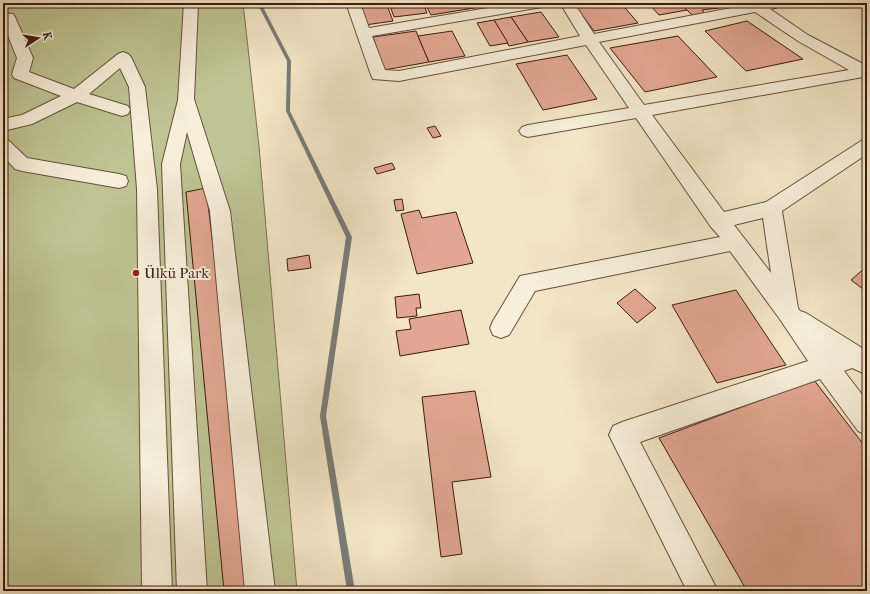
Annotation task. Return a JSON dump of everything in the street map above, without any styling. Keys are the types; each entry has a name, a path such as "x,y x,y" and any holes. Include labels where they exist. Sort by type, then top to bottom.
{"street":[{"path":"191,3 186,100 171,164 192,591"},
{"path":"353,3 379,75 399,76 589,40 755,5 779,3"},
{"path":"364,34 542,3"},
{"path":"566,3 589,40 718,221 788,312 826,367 867,422"},
{"path":"755,5 803,38 866,72"},
{"path":"3,17 8,18 25,58 20,74 76,96 122,110"},
{"path":"3,125 26,120 76,96 123,57 136,87 147,189 157,591"},
{"path":"528,131 640,110 866,72"},
{"path":"186,100 220,211 260,591"},
{"path":"718,221 772,208 867,144"},
{"path":"3,145 22,164 119,181"},
{"path":"772,208 788,312 861,361"},
{"path":"501,328 528,283 734,242"},
{"path":"702,591 622,435 826,367 861,361"},
{"path":"152,397 182,388"}],"green space":[{"name":"Ülkü Park","path":"3,3 243,3 259,146 297,591 3,591"}],"building":[{"path":"358,3 386,3 393,21 365,25"},
{"path":"389,3 423,3 427,13 394,17"},
{"path":"425,3 464,3 468,9 431,15"},
{"path":"464,3 505,3 468,9"},
{"path":"573,3 621,3 638,23 594,31"},
{"path":"648,3 680,3 687,10 659,15"},
{"path":"680,3 714,3 719,8 702,10 705,13 692,15"},
{"path":"541,12 559,37 528,42 511,17"},
{"path":"511,17 528,42 509,46 494,20"},
{"path":"494,20 508,43 490,46 477,23"},
{"path":"747,21 803,59 746,71 705,31"},
{"path":"416,31 429,62 384,70 373,37"},
{"path":"452,31 465,56 429,62 418,36"},
{"path":"678,36 717,77 645,92 610,48"},
{"path":"567,55 597,99 543,110 516,64"},
{"path":"435,126 441,136 433,138 427,128"},
{"path":"392,163 395,169 377,174 374,168"},
{"path":"206,188 255,591 224,591 186,192"},
{"path":"402,199 404,210 396,211 394,200"},
{"path":"419,210 422,218 456,212 473,263 417,274 401,214"},
{"path":"309,255 311,268 288,271 287,259"},
{"path":"867,266 867,292 851,280"},
{"path":"635,289 656,308 637,323 617,303"},
{"path":"736,290 786,365 717,383 672,305"},
{"path":"419,294 421,308 416,308 417,316 397,318 395,297"},
{"path":"461,310 469,344 400,356 396,331 411,329 409,319"},
{"path":"814,380 867,449 867,591 747,591 659,438"},
{"path":"475,391 491,477 452,482 462,554 441,557 422,397"}],"waterway":[{"path":"259,3 289,61 288,111 349,237 323,416 351,591"}],"place":[{"name":"Ülkü Park","path":"136,273"}]}
